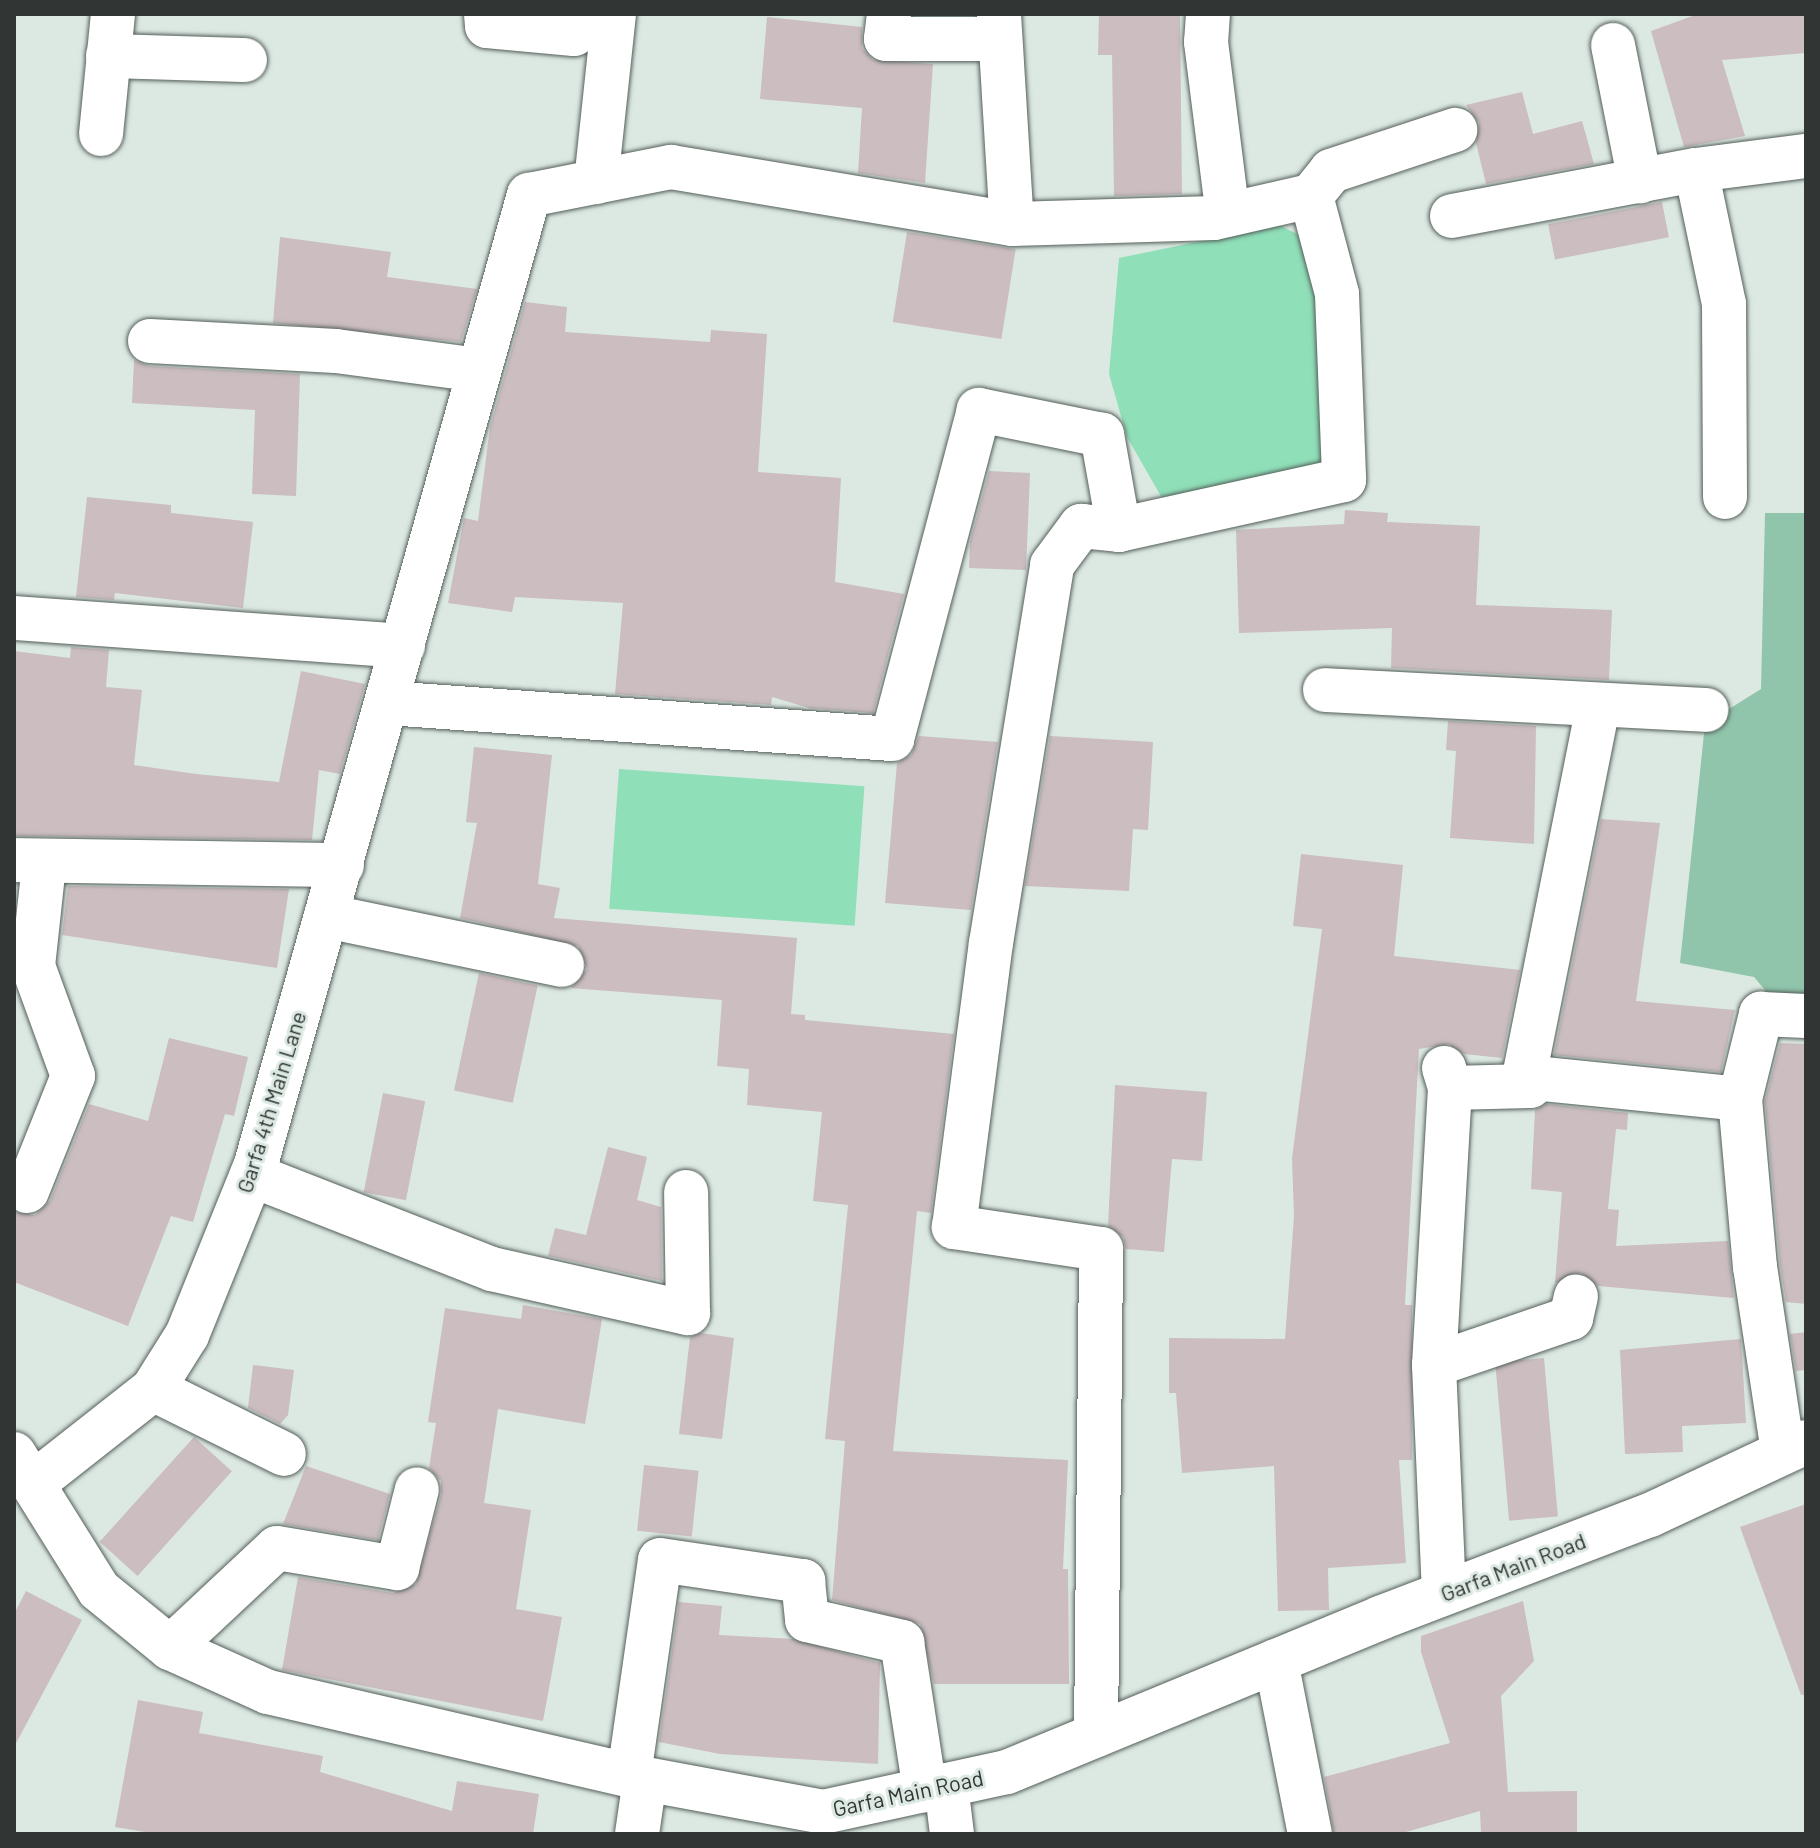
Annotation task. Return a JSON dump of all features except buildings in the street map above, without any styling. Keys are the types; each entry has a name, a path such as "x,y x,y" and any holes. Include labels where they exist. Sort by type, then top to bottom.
{"street":[{"path":"101,134 113,14"},
{"path":"486,14 487,26 574,34 586,14"},
{"path":"614,14 596,182 671,167 1012,224 1228,215 1311,196 1331,171 1455,130"},
{"path":"889,14 886,39 998,27 1012,224"},
{"path":"1208,14 1206,42 1228,215"},
{"path":"1613,45 1640,181"},
{"path":"108,56 245,60"},
{"path":"1452,216 1696,170 1806,156"},
{"path":"1696,170 1724,304 1725,497"},
{"name":"Garfa 4th Main Lane","path":"24,1468 153,1389 187,1335 252,1175 529,195 596,182"},
{"path":"1096,1735 1101,1249 954,1227 991,943 1052,565 1081,526 1119,530 1344,480 1337,294 1311,196"},
{"path":"150,341 336,351 479,370"},
{"path":"387,703 892,739 979,410 1102,435 1119,530"},
{"path":"14,618 403,646"},
{"path":"1325,690 1706,710"},
{"path":"1444,1593 1434,1365 1447,1078 1530,1086 1524,1077 1598,705"},
{"path":"27,1191 73,1076 33,966 29,862 342,865"},
{"path":"326,916 562,965"},
{"path":"1794,1447 1755,1267 1740,1099 1761,1014 1806,1016"},
{"path":"1524,1077 1740,1099"},
{"path":"252,1175 492,1269 688,1313 686,1192"},
{"path":"1434,1365 1571,1318 1576,1297"},
{"path":"153,1389 284,1454"},
{"name":"Garfa Main Road","path":"24,1468 99,1590 170,1648 268,1692 823,1823 935,1788 1007,1772 1444,1593 1650,1515 1794,1447"},
{"path":"170,1648 277,1548 397,1568 417,1489"},
{"path":"637,1834 637,1777 660,1560 803,1581 807,1620 902,1642 935,1788 952,1834"},
{"path":"1276,1661 1310,1834"}],"shaded area":[{"path":"1279,225 1305,238 1331,316 1321,485 1166,505 1127,437 1109,374 1119,258"},
{"path":"1765,513 1806,513 1806,1004 1776,1003 1754,977 1680,963 1705,724 1761,689"},
{"path":"619,769 864,786 855,926 609,909"}]}
